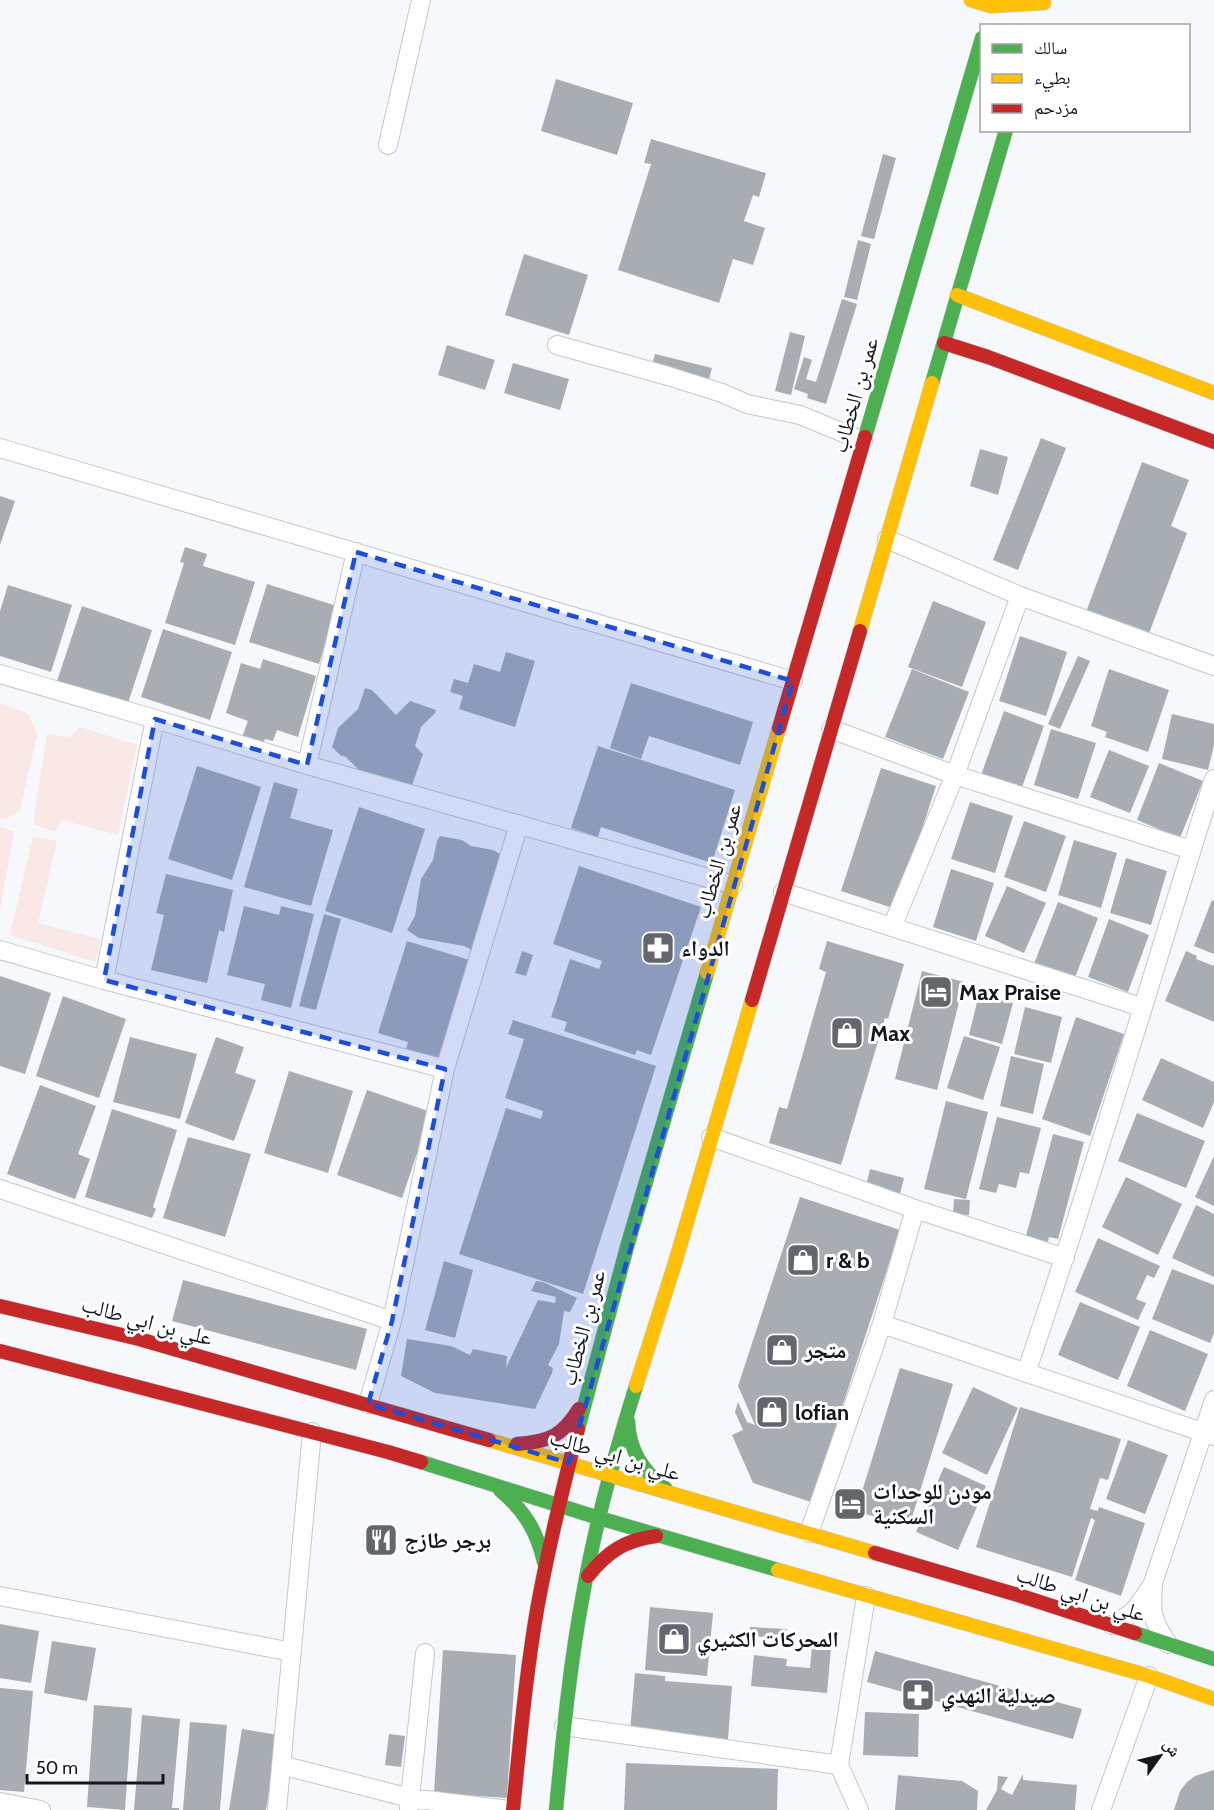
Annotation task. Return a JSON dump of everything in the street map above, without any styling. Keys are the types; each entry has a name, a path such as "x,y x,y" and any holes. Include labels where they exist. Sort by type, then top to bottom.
{"street":[{"path":"388,145 422,0"},
{"path":"970,0 991,7 1042,4"},
{"name":"عمر بن الخطاب","path":"511,1810 538,1605 568,1463 627,1247 980,41"},
{"path":"556,1810 567,1699 586,1579 610,1475 1005,132"},
{"path":"957,295 1214,393"},
{"path":"944,343 988,357 1214,442"},
{"path":"557,345 695,385 747,404 800,415 863,441"},
{"path":"0,448 793,681"},
{"path":"887,539 1020,596 1214,666"},
{"path":"307,765 356,552"},
{"path":"892,927 954,775 1020,596"},
{"path":"0,674 307,765 733,885"},
{"path":"104,980 155,719"},
{"path":"831,729 954,775 1191,850"},
{"path":"1026,1373 1065,1258 1141,1007 1214,779"},
{"path":"368,1404 392,1321 445,1069 519,824"},
{"path":"783,892 1141,1007"},
{"path":"0,950 104,980 445,1069"},
{"path":"711,1137 915,1209 1065,1258"},
{"path":"0,1189 392,1321"},
{"path":"809,1533 882,1324 915,1209"},
{"name":"علي بن ابي طالب","path":"0,1306 139,1339 506,1444 1018,1595 1214,1659"},
{"path":"882,1324 1208,1434"},
{"path":"0,1352 388,1452 599,1518 1149,1676 1214,1700"},
{"path":"506,1444 537,1444 554,1438 568,1426 586,1398"},
{"path":"1112,1625 1135,1612 1153,1583 1208,1434 1214,1400"},
{"path":"629,1410 628,1436 637,1459 650,1477 673,1493"},
{"path":"277,1810 312,1432"},
{"path":"493,1485 514,1501 530,1521 540,1542 545,1569"},
{"path":"586,1579 600,1560 616,1546 635,1538 659,1535"},
{"path":"1153,1583 1152,1616 1168,1644"},
{"path":"0,1596 292,1652"},
{"path":"859,1810 839,1765 866,1596"},
{"path":"409,1804 425,1653"},
{"path":"1101,1810 1149,1676"},
{"path":"564,1726 839,1765"},
{"path":"281,1765 409,1804 511,1810"},
{"path":"0,1802 41,1810"}],"highlighted area":[{"path":"356,552 793,681 569,1463 368,1404 392,1321 445,1069 104,980 155,719 307,765"}],"shaded area":[{"path":"0,703 29,714 37,735 20,810 6,819 0,818"},
{"path":"80,727 137,745 118,835 62,820 55,832 34,824 47,734 69,737"},
{"path":"0,827 14,832 0,910"},
{"path":"33,837 57,841 38,923 100,939 96,962 10,935"}],"building":[{"path":"556,79 633,103 617,155 541,131"},
{"path":"651,139 766,173 759,197 753,195 744,221 765,228 753,265 733,259 719,303 618,270 651,164 644,163"},
{"path":"883,154 896,158 874,239 861,236"},
{"path":"858,240 871,244 857,300 844,297"},
{"path":"524,254 588,275 569,335 505,315"},
{"path":"842,299 857,304 826,404 807,398 808,394 794,389 804,357 812,360 806,379 816,382"},
{"path":"790,332 805,336 791,395 775,391"},
{"path":"447,345 495,360 485,390 438,375"},
{"path":"655,354 712,368 708,383 651,369"},
{"path":"513,363 569,379 560,410 504,393"},
{"path":"1041,438 1066,448 1018,570 993,560"},
{"path":"980,449 1008,457 998,495 970,486"},
{"path":"1142,462 1189,480 1171,526 1187,533 1148,636 1086,612"},
{"path":"0,496 15,501 0,545"},
{"path":"185,547 207,554 203,566 255,582 235,645 165,623 184,563 180,562"},
{"path":"267,584 337,606 319,664 249,642"},
{"path":"8,585 72,605 51,672 0,656 0,611"},
{"path":"933,601 986,622 962,687 908,667"},
{"path":"82,606 152,630 127,706 57,681"},
{"path":"163,629 232,652 210,720 141,697"},
{"path":"1020,636 1067,652 1046,716 999,701"},
{"path":"506,652 535,661 515,727 459,709 463,696 450,692 454,679 468,683 474,664 500,672"},
{"path":"1078,656 1090,661 1060,729 1048,724"},
{"path":"263,659 316,676 298,737 277,730 273,741 265,739 262,747 241,740 248,721 226,713 241,663 260,669"},
{"path":"912,669 969,692 943,759 885,737"},
{"path":"1109,669 1169,690 1148,752 1105,737 1107,732 1091,726"},
{"path":"631,683 753,722 740,765 649,736 641,759 610,748"},
{"path":"365,688 372,690 396,715 410,701 436,710 421,727 415,746 423,754 411,788 359,770 332,747 338,728 358,709"},
{"path":"1004,711 1044,726 1021,790 981,775"},
{"path":"1172,714 1214,724 1214,745 1208,770 1162,759"},
{"path":"1051,729 1096,743 1078,799 1034,785"},
{"path":"598,746 735,790 712,863 601,827 598,837 571,828"},
{"path":"1109,750 1149,766 1130,813 1090,797"},
{"path":"1159,763 1203,781 1180,838 1137,820"},
{"path":"197,766 261,787 232,880 168,859"},
{"path":"881,768 936,786 896,909 841,891"},
{"path":"274,782 298,789 290,818 333,830 311,906 244,887"},
{"path":"970,802 1013,816 995,873 951,859"},
{"path":"359,807 425,829 392,933 325,911"},
{"path":"1024,821 1066,836 1046,892 1004,877"},
{"path":"440,836 493,850 507,858 475,952 464,946 419,938 407,930 415,916 421,879 433,860"},
{"path":"1074,840 1117,853 1101,908 1058,895"},
{"path":"1126,858 1167,871 1151,925 1110,913"},
{"path":"579,866 701,907 651,1055 637,1050 635,1055 564,1031 567,1022 551,1017 570,959 599,969 602,961 553,944"},
{"path":"951,869 994,883 976,941 933,927"},
{"path":"166,874 233,890 224,932 219,930 207,983 151,970 164,915 156,913"},
{"path":"1007,886 1046,903 1024,953 985,936"},
{"path":"1212,900 1214,901 1214,954 1194,946"},
{"path":"1058,902 1098,918 1074,980 1034,964"},
{"path":"244,906 279,915 281,906 314,914 291,1008 261,1000 265,984 227,975"},
{"path":"324,914 341,919 316,1010 299,1006"},
{"path":"1109,919 1149,935 1128,992 1088,977"},
{"path":"407,941 476,962 445,1061 406,1049 408,1042 378,1033"},
{"path":"827,941 904,964 888,1019 885,1018 841,1165 769,1143 779,1107 787,1109 826,972 819,969"},
{"path":"522,951 533,955 526,976 515,973"},
{"path":"1186,951 1197,956 1196,959 1214,966 1214,1022 1165,1001"},
{"path":"922,971 964,982 937,1090 895,1079"},
{"path":"0,976 51,993 25,1074 0,1066"},
{"path":"979,994 1013,1003 1002,1044 969,1035"},
{"path":"63,996 126,1019 99,1098 36,1076"},
{"path":"1025,1007 1062,1017 1051,1063 1014,1054"},
{"path":"1076,1017 1124,1034 1090,1136 1042,1119"},
{"path":"513,1020 656,1066 583,1294 459,1254 506,1108 541,1119 543,1111 505,1098 524,1039 508,1034"},
{"path":"964,1036 1000,1047 983,1100 947,1088"},
{"path":"130,1037 197,1054 180,1119 113,1102"},
{"path":"216,1037 244,1047 235,1073 256,1080 234,1141 185,1123"},
{"path":"1011,1056 1044,1064 1033,1114 1000,1106"},
{"path":"1161,1058 1214,1082 1214,1102 1203,1128 1142,1100"},
{"path":"289,1071 353,1091 328,1173 264,1153"},
{"path":"40,1085 96,1106 78,1154 90,1159 75,1199 7,1174"},
{"path":"367,1090 431,1112 402,1198 337,1175"},
{"path":"946,1101 988,1112 966,1199 924,1189"},
{"path":"112,1109 177,1130 153,1207 156,1209 152,1218 85,1197"},
{"path":"1137,1113 1205,1141 1186,1188 1118,1161"},
{"path":"997,1117 1041,1128 1029,1174 1020,1172 1016,1188 999,1184 996,1193 979,1189"},
{"path":"1053,1134 1084,1142 1058,1239 1049,1237 1048,1242 1026,1236"},
{"path":"188,1137 251,1154 225,1237 163,1218"},
{"path":"1214,1156 1214,1206 1195,1197"},
{"path":"870,1169 904,1178 900,1194 866,1186"},
{"path":"1126,1177 1182,1204 1158,1255 1102,1227"},
{"path":"800,1197 900,1230 811,1502 753,1483 732,1435 743,1430 735,1412 738,1402 747,1422 755,1425 738,1386"},
{"path":"954,1199 970,1200 969,1215 953,1214"},
{"path":"1196,1205 1214,1214 1214,1277 1172,1258"},
{"path":"1098,1238 1160,1266 1154,1278 1147,1275 1136,1299 1146,1303 1138,1320 1075,1292"},
{"path":"444,1261 473,1270 455,1338 425,1330"},
{"path":"1172,1269 1214,1285 1214,1333 1210,1343 1152,1319"},
{"path":"183,1280 367,1329 356,1370 172,1321"},
{"path":"536,1281 577,1298 570,1312 564,1311 559,1344 548,1365 553,1368 552,1373 535,1409 435,1393 401,1376 407,1339 451,1346 470,1355 473,1349 507,1356 506,1368 538,1300 555,1303 556,1297 531,1291"},
{"path":"1080,1302 1140,1327 1118,1380 1058,1355"},
{"path":"1150,1330 1208,1354 1185,1411 1127,1386"},
{"path":"900,1368 953,1384 909,1527 856,1511"},
{"path":"973,1387 1018,1408 987,1475 942,1453"},
{"path":"1020,1407 1121,1439 1108,1480 1100,1478 1090,1509 1098,1511 1099,1507 1145,1523 1121,1596 1075,1580 1095,1520 1091,1518 1072,1577 976,1547"},
{"path":"1128,1440 1168,1455 1145,1514 1106,1499"},
{"path":"944,1467 986,1486 958,1550 916,1532"},
{"path":"650,1607 713,1613 707,1676 645,1670"},
{"path":"0,1624 39,1631 31,1683 0,1678"},
{"path":"750,1627 787,1629 786,1638 750,1636"},
{"path":"52,1641 96,1648 87,1701 44,1693"},
{"path":"812,1646 831,1648 827,1693 751,1686 754,1655 787,1659 786,1666 810,1668"},
{"path":"443,1650 516,1655 507,1798 434,1793"},
{"path":"875,1651 1082,1709 1073,1739 867,1682"},
{"path":"635,1673 665,1676 665,1681 732,1686 728,1739 630,1731"},
{"path":"0,1688 33,1691 24,1792 0,1790"},
{"path":"94,1705 132,1708 125,1810 87,1807"},
{"path":"865,1712 919,1714 918,1757 863,1755"},
{"path":"142,1715 180,1719 172,1808 179,1808 179,1810 134,1810"},
{"path":"190,1722 227,1725 220,1810 183,1810"},
{"path":"242,1729 278,1735 266,1810 229,1810"},
{"path":"389,1734 405,1736 401,1767 385,1765"},
{"path":"626,1763 778,1769 777,1810 624,1810"},
{"path":"1214,1770 1214,1810 1174,1810 1180,1791 1187,1782 1195,1776"},
{"path":"1023,1774 1023,1780 1077,1785 1075,1810 986,1810 997,1790 998,1776 1008,1777 1001,1789 1012,1795"},
{"path":"898,1775 962,1781 978,1791 977,1810 895,1810"}],"traffic: fast":[{"path":"865,437 980,45"},
{"path":"932,383 1005,132"},
{"path":"578,1429 627,1247 707,973"},
{"path":"556,1810 564,1727 579,1616 594,1538 636,1386"},
{"path":"628,1421 631,1441 638,1459 665,1488"},
{"path":"421,1462 599,1518 778,1570"},
{"path":"500,1490 523,1513 538,1540 544,1562"},
{"path":"1135,1633 1214,1659"}],"traffic: slow":[{"path":"971,0 991,6 1044,3"},
{"path":"957,295 1214,393"},
{"path":"860,631 932,383"},
{"path":"707,973 779,728"},
{"path":"636,1386 675,1263 752,1000"},
{"path":"489,1440 875,1553"},
{"path":"778,1570 1149,1676 1214,1699"}],"traffic: jam":[{"path":"944,343 988,357 1214,442"},
{"path":"779,728 865,437"},
{"path":"752,1000 860,631"},
{"path":"0,1306 139,1339 489,1440"},
{"path":"0,1351 421,1462"},
{"path":"517,1444 554,1436 567,1426 579,1409"},
{"path":"513,1810 538,1604 578,1429"},
{"path":"588,1576 602,1560 626,1544 656,1536"},
{"path":"875,1553 1018,1595 1135,1633"}],"place":[{"name":"الدواء","path":"658,948"},
{"name":"Max Praise","path":"936,992"},
{"name":"Max","path":"847,1033"},
{"name":"r & b","path":"803,1260"},
{"name":"متجر","path":"782,1350"},
{"name":"lofian","path":"772,1412"},
{"name":"مودن للوحدات السكنية","path":"850,1504"},
{"name":"برجر طازج","path":"381,1540"},
{"name":"المحركات الكثيري","path":"674,1639"},
{"name":"صيدلية النهدي","path":"918,1695"}]}
